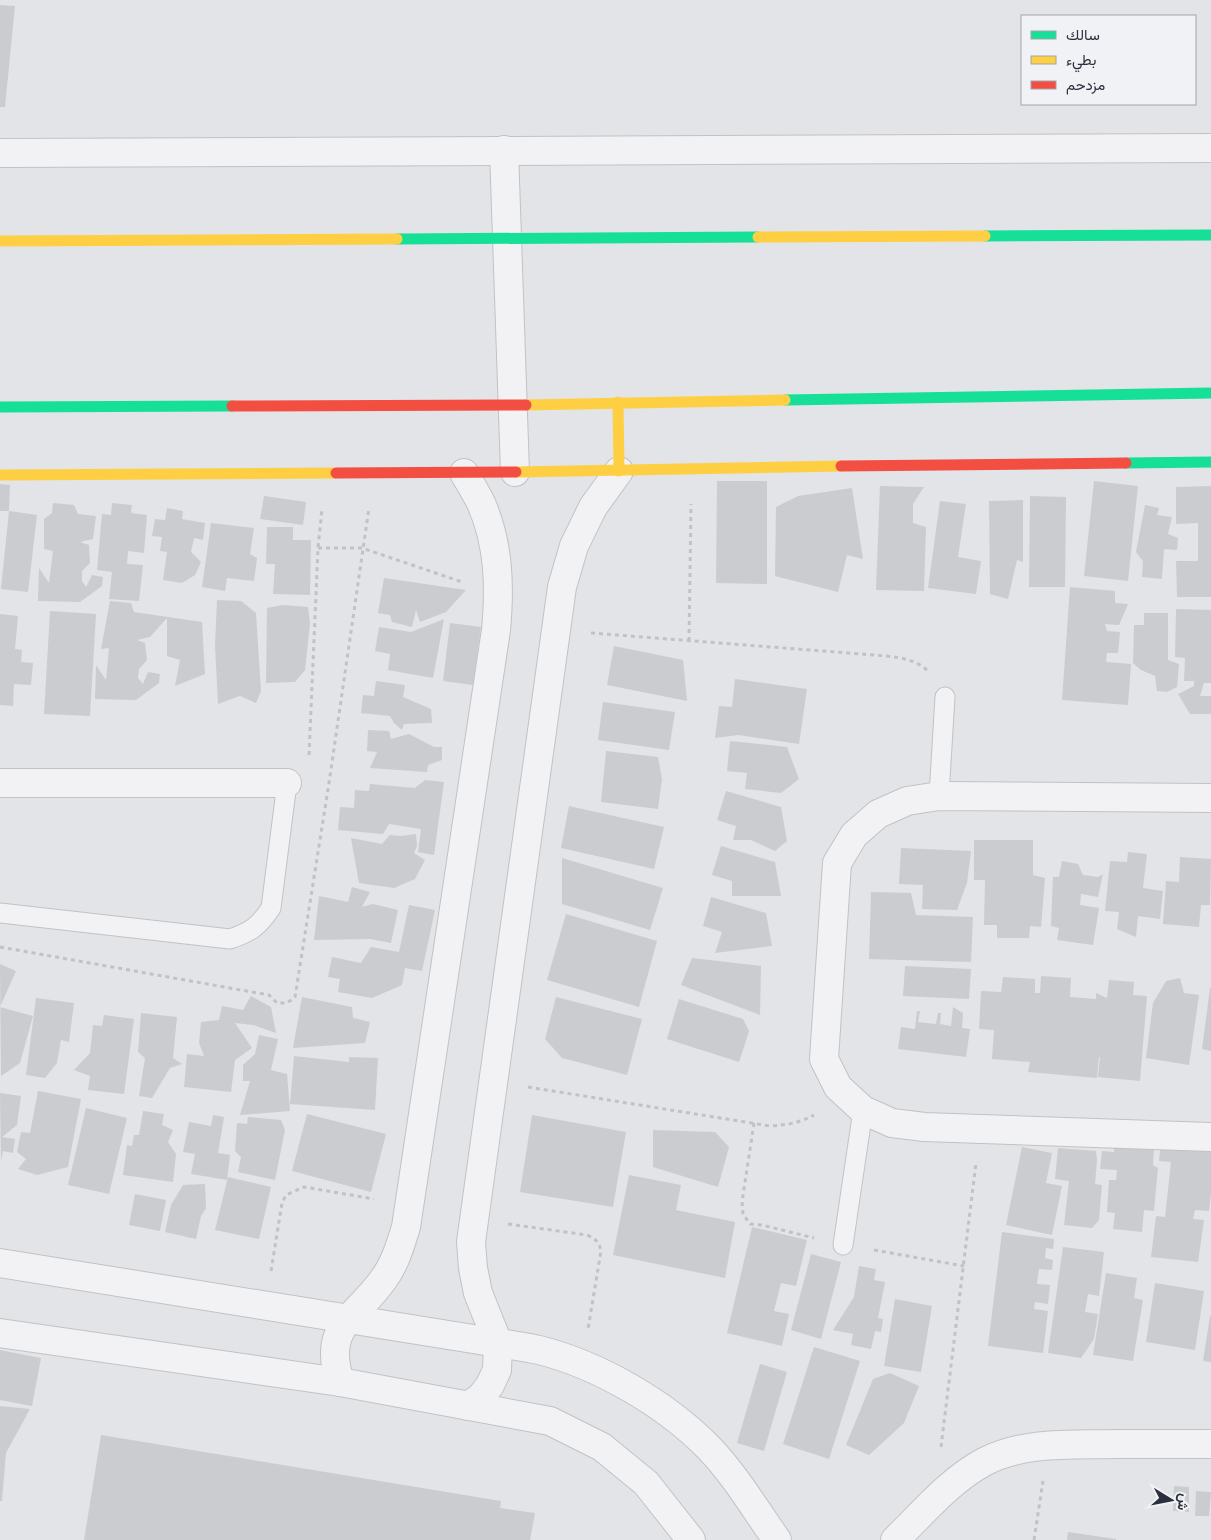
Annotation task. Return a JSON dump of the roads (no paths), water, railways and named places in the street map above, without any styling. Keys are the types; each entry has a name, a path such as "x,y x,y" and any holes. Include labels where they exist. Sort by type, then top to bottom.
{"street":[{"path":"0,153 1211,148"},
{"path":"504,150 515,472"},
{"path":"0,241 1211,235"},
{"path":"0,407 512,405 1211,394"},
{"path":"468,1406 481,1397 490,1385 497,1370 498,1343 478,1293 473,1268 471,1242 562,588 574,546 594,507 619,471 618,402"},
{"path":"0,475 464,473 691,468 1211,462"},
{"path":"340,1382 334,1365 334,1348 339,1332 348,1319 368,1301 385,1278 398,1254 406,1227 496,630 499,595 498,572 492,537 481,504 464,473"},
{"path":"0,783 287,783"},
{"path":"1211,798 939,796 907,800 878,814 854,835 837,863 824,1059 838,1087 862,1110 892,1123 924,1126 1211,1137"},
{"path":"0,1263 540,1350 582,1364 616,1380 647,1398 677,1420 709,1448 736,1482 777,1540"},
{"path":"0,1333 340,1382 550,1421 602,1447 646,1483 691,1540"},
{"path":"895,1540 957,1479 985,1462 1016,1451 1048,1446 1211,1444"}],"lane":[{"path":"939,796 945,698"},
{"path":"0,913 230,939 247,933 262,922 271,908 287,783"},
{"path":"843,1245 862,1110"}]}
